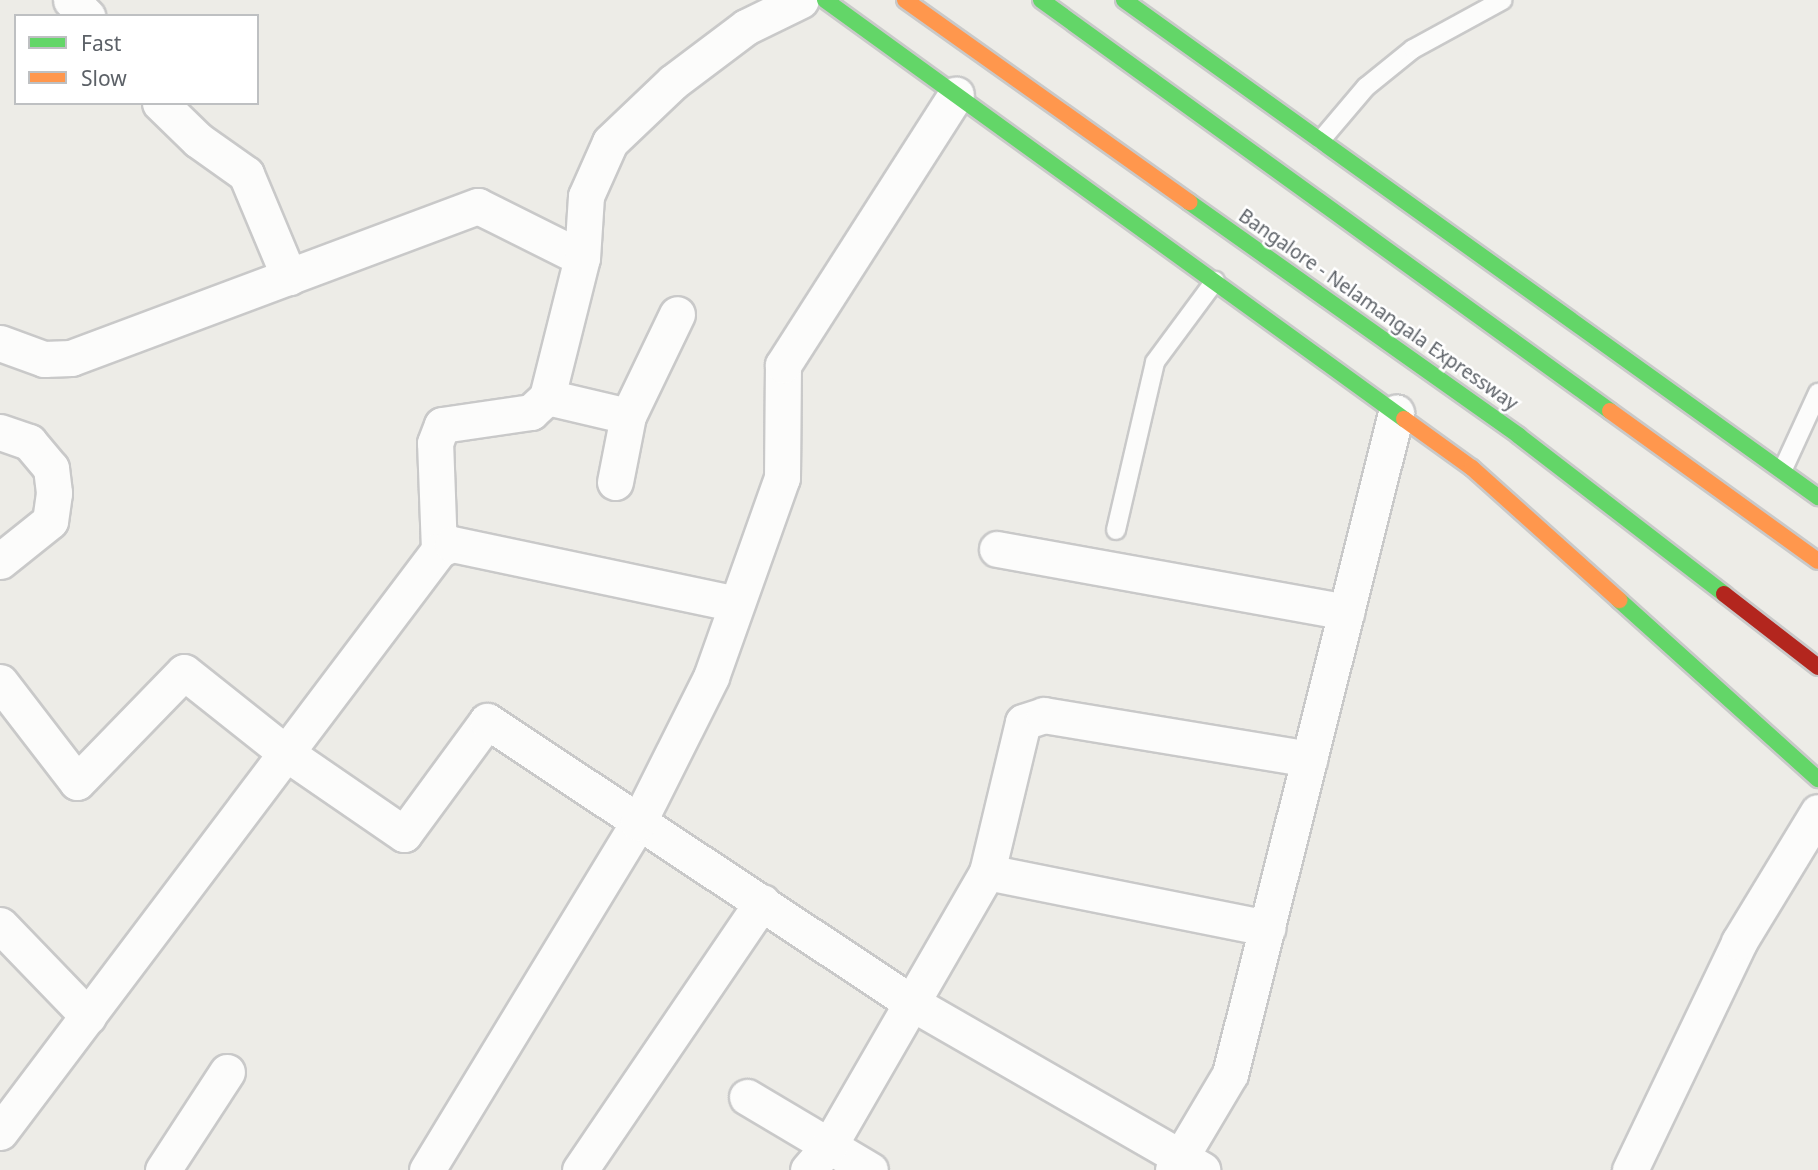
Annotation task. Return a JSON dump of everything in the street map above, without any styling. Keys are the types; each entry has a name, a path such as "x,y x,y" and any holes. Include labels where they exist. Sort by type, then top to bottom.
{"main road":[{"path":"825,0 1472,468 1818,779"},
{"name":"Bangalore - Nelamangala Expressway","path":"905,0 1519,436 1818,667"},
{"path":"1041,0 1818,561"},
{"path":"1124,0 1817,492"}],"street":[{"path":"71,0 85,14"},
{"path":"439,550 435,443 442,425 531,412 547,397 582,258 586,196 610,142 673,82 746,27 801,0"},
{"path":"427,1170 638,823 711,677 782,478 783,365 956,94"},
{"path":"162,105 198,140 246,174 289,276"},
{"path":"0,343 44,359 71,358 478,206 582,258"},
{"path":"615,482 628,416 677,314"},
{"path":"547,397 628,416"},
{"path":"0,682 77,782 184,672 286,753 404,834 486,721 912,1003 1185,1166 1230,1074 1396,412"},
{"path":"0,432 29,442 51,468 54,493 50,521 0,561"},
{"path":"0,1132 439,550 452,544 736,604"},
{"path":"997,549 1346,612"},
{"path":"818,1158 987,872 1023,722 1032,717 1309,759"},
{"path":"1630,1170 1740,942 1818,812"},
{"path":"987,872 1267,928"},
{"path":"580,1170 762,902"},
{"path":"0,925 88,1016"},
{"path":"163,1170 227,1072"},
{"path":"747,1097 818,1158 870,1170"}],"lane":[{"path":"1321,140 1366,87 1413,49 1503,0"},
{"path":"1116,530 1155,362 1215,281"},
{"path":"1783,469 1818,393"}],"traffic: fast":[{"path":"825,0 1404,419"},
{"path":"1041,0 1610,411"},
{"path":"1124,0 1818,497"},
{"path":"1189,202 1519,436 1724,594"},
{"path":"1619,600 1818,779"}],"traffic: slow":[{"path":"905,0 1189,202"},
{"path":"1610,411 1818,561"},
{"path":"1404,419 1472,468 1619,600"}],"traffic: jam":[{"path":"1724,594 1818,667"}]}
